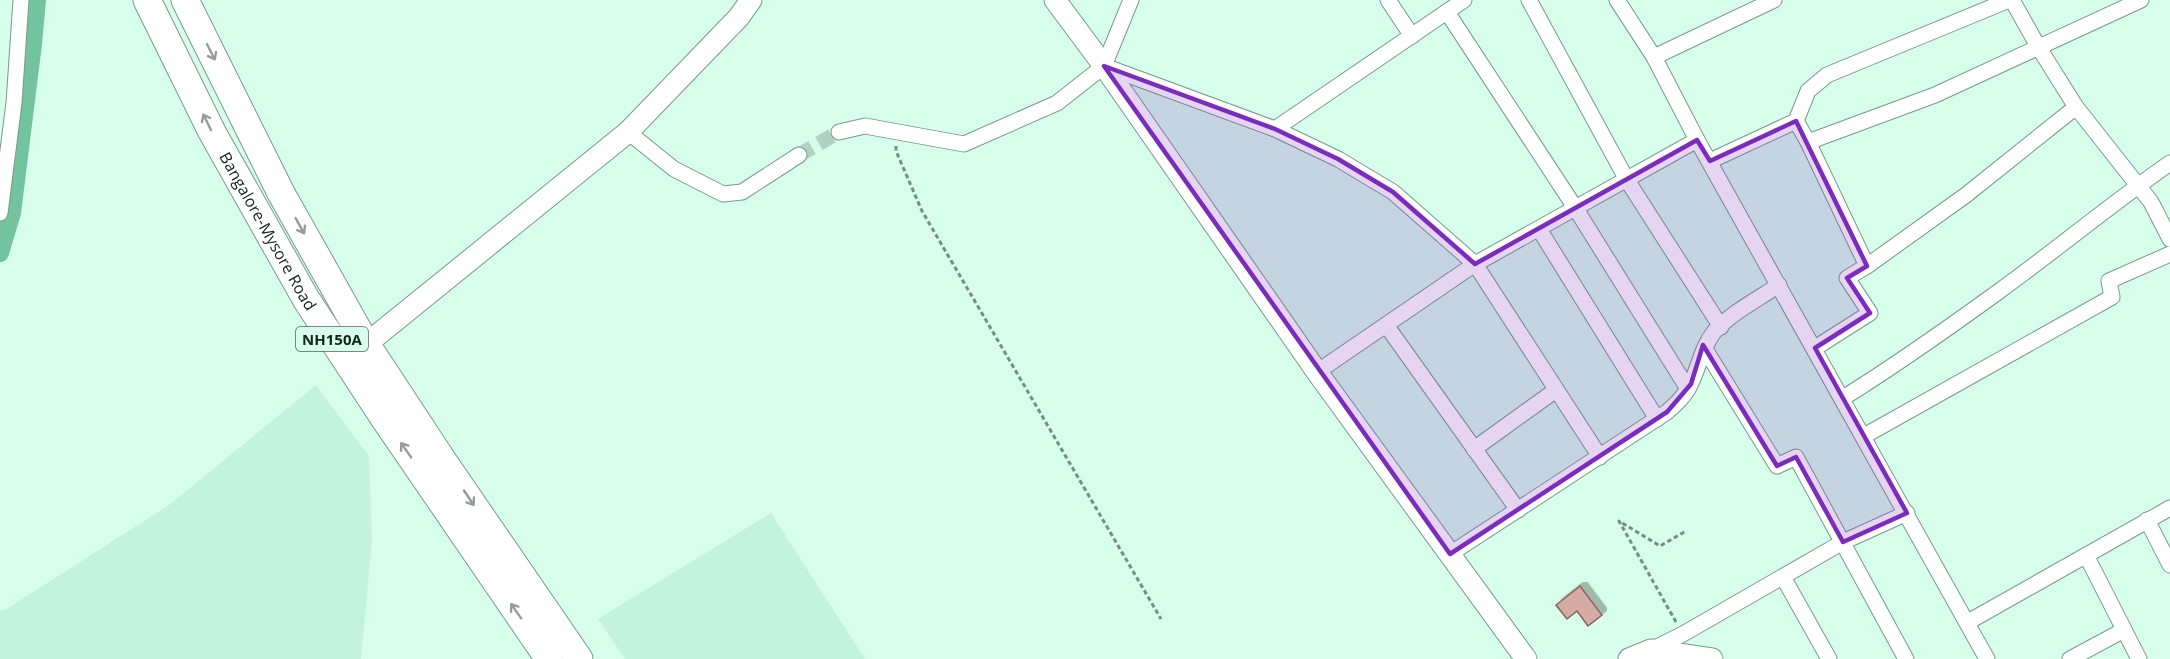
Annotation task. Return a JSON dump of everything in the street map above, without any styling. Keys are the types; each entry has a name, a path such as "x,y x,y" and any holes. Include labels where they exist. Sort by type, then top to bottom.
{"highway":[{"name":"Bangalore-Mysore Road","path":"147,0 246,196 306,299 345,361 549,659"},
{"name":"Bangalore-Mysore Road","path":"185,0 281,193 366,344 579,659"}],"street":[{"path":"0,213 14,103 21,0"},
{"path":"345,361 628,132 739,17 751,0"},
{"path":"1054,0 1104,66 1317,372 1527,659"},
{"path":"839,132 865,126 964,144 1057,103 1104,66 1131,0"},
{"path":"1388,0 1412,36"},
{"path":"1275,129 1464,0"},
{"path":"1528,0 1627,180 1721,327"},
{"path":"1617,0 1654,57 1697,140 1987,659"},
{"path":"1654,57 1774,0"},
{"path":"1710,161 1796,121 1808,91 1827,75 2010,0 2076,107 2151,202 2170,239"},
{"path":"1808,142 1935,95 2141,0"},
{"path":"1447,12 1576,209 1688,389"},
{"path":"1104,66 1275,129 1338,159 1393,192 1475,264 1599,457"},
{"path":"1815,348 1870,313 1847,278 1966,195 2076,107"},
{"path":"1796,121 1867,266"},
{"path":"628,132 674,169 723,194 742,192 799,155"},
{"path":"1317,372 1475,264 1697,140"},
{"path":"1843,398 1882,374 1998,291 2170,163"},
{"path":"1539,229 1657,419"},
{"path":"1864,436 2112,297 2109,281 2170,254"},
{"path":"1450,554 1657,419 1682,399 1714,333 1779,285"},
{"path":"1386,325 1518,510"},
{"path":"1705,348 1777,466 1796,457 1906,659"},
{"path":"1474,449 1556,390"},
{"path":"1968,622 2170,508"},
{"path":"1629,659 1683,634 1843,542 1907,513"},
{"path":"2147,520 2170,565"},
{"path":"2086,555 2139,659"},
{"path":"1783,577 1829,659"},
{"path":"2070,659 2124,630"},
{"path":"1651,650 1712,659"}],"path":[{"path":"897,132 896,151 922,211 1161,619"},
{"path":"1669,610 1619,521 1660,546 1686,531"}],"highlighted area":[{"path":"1104,66 1275,129 1338,159 1393,192 1475,264 1697,140 1710,161 1796,121 1867,266 1847,278 1870,313 1815,348 1907,513 1843,542 1796,457 1777,466 1703,345 1691,384 1667,412 1450,554"}],"shaded area":[{"path":"316,385 369,456 372,540 361,659 0,659 0,610 5,610 169,505"},
{"path":"771,513 865,659 625,659 598,619"}],"building":[{"path":"1580,586 1602,615 1588,626 1577,611 1567,619 1556,605"}],"waterway":[{"path":"0,253 12,213 37,0"}],"tunnel":[{"path":"799,155 839,132"}]}
